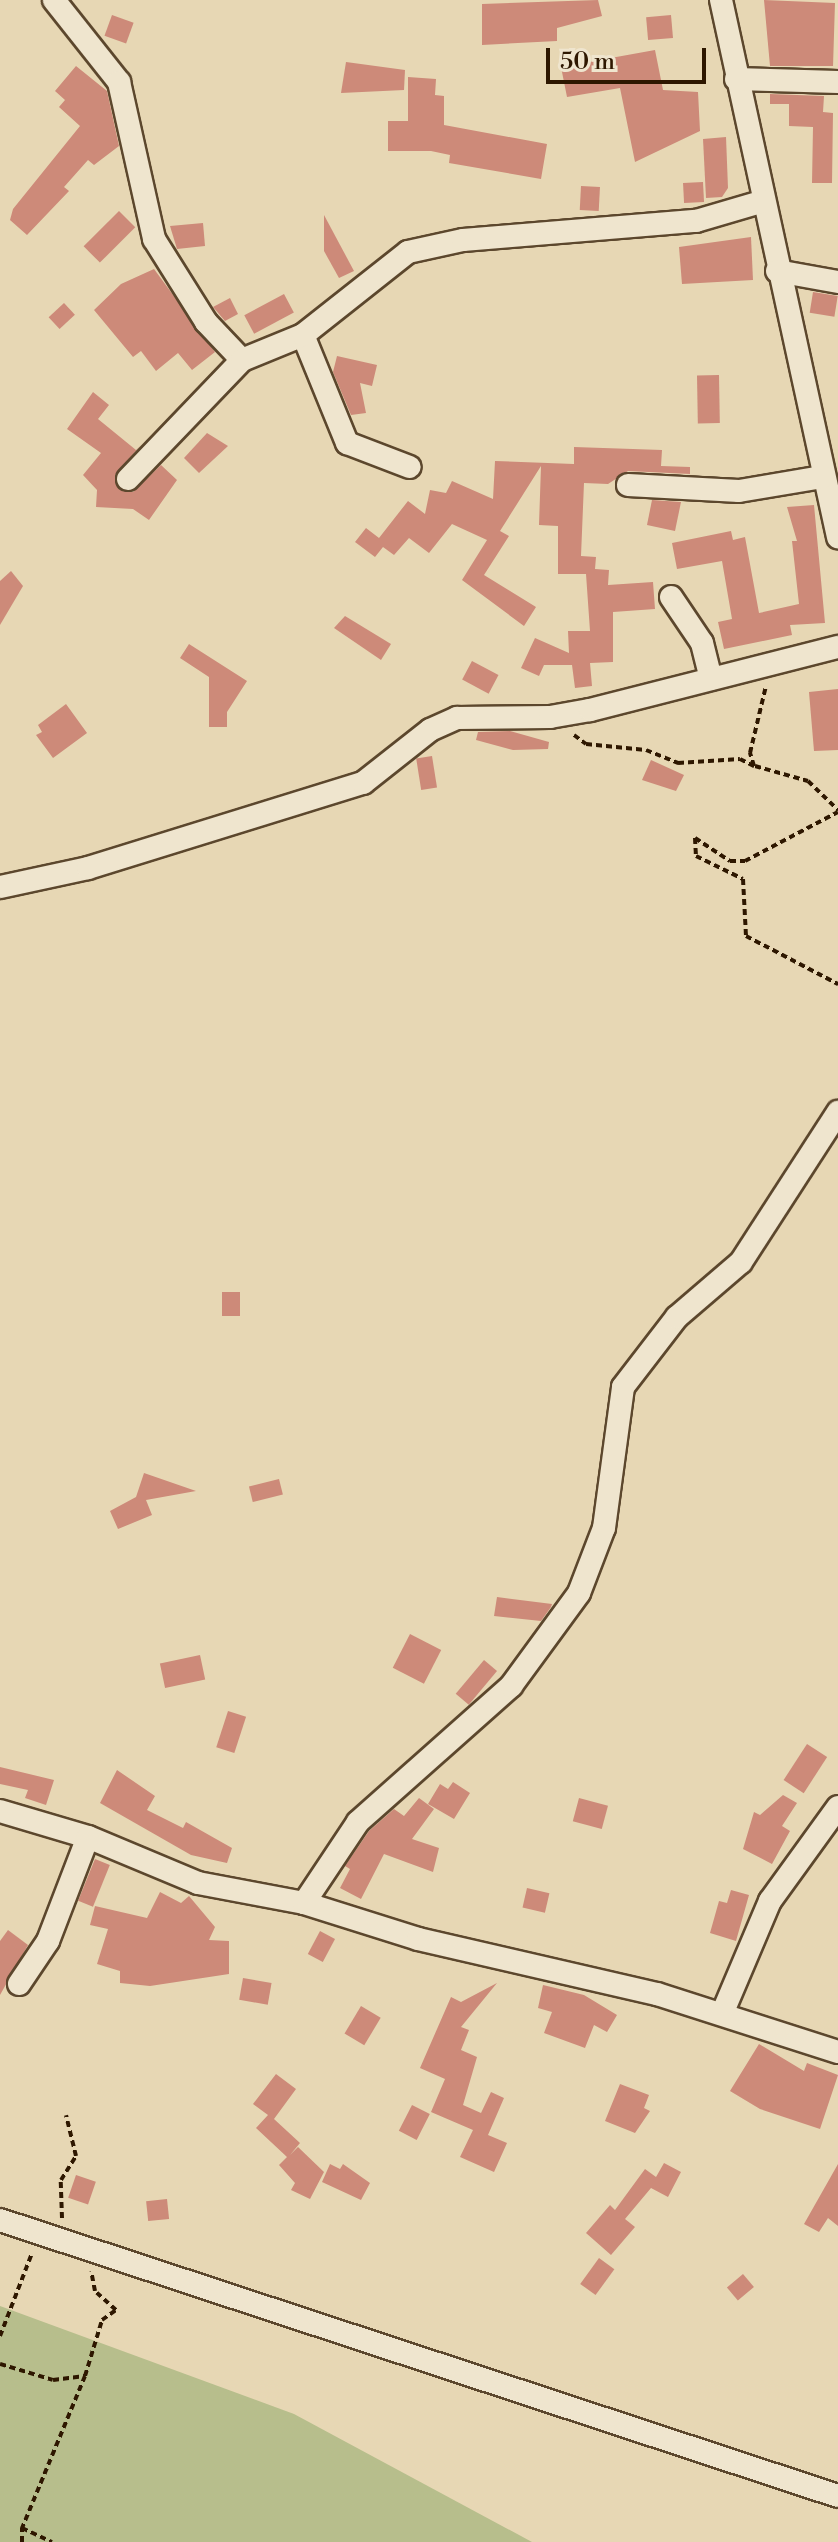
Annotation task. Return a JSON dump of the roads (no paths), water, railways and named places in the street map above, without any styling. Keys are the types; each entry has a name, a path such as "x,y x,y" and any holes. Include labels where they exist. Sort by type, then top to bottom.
{"street":[{"path":"54,0 119,82 154,239 206,322 242,360"},
{"path":"721,0 777,271 838,537"},
{"path":"736,79 838,82"},
{"path":"128,479 242,360 303,335 408,252 463,240 696,221 764,201"},
{"path":"777,271 838,282"},
{"path":"303,335 347,443 410,467"},
{"path":"628,485 739,491 823,477"},
{"path":"671,597 702,643 711,679"},
{"path":"0,887 88,868 363,783 443,722 480,714 550,717 838,647"},
{"path":"304,1903 358,1822 511,1686 579,1593 604,1528 623,1387 677,1317 741,1262 838,1112"},
{"path":"722,2014 770,1901 838,1807"},
{"path":"0,1811 88,1837 198,1883 304,1903 418,1939 722,2014 838,2052"},
{"path":"19,1984 48,1941 88,1837"},
{"path":"0,2220 838,2496"}]}
